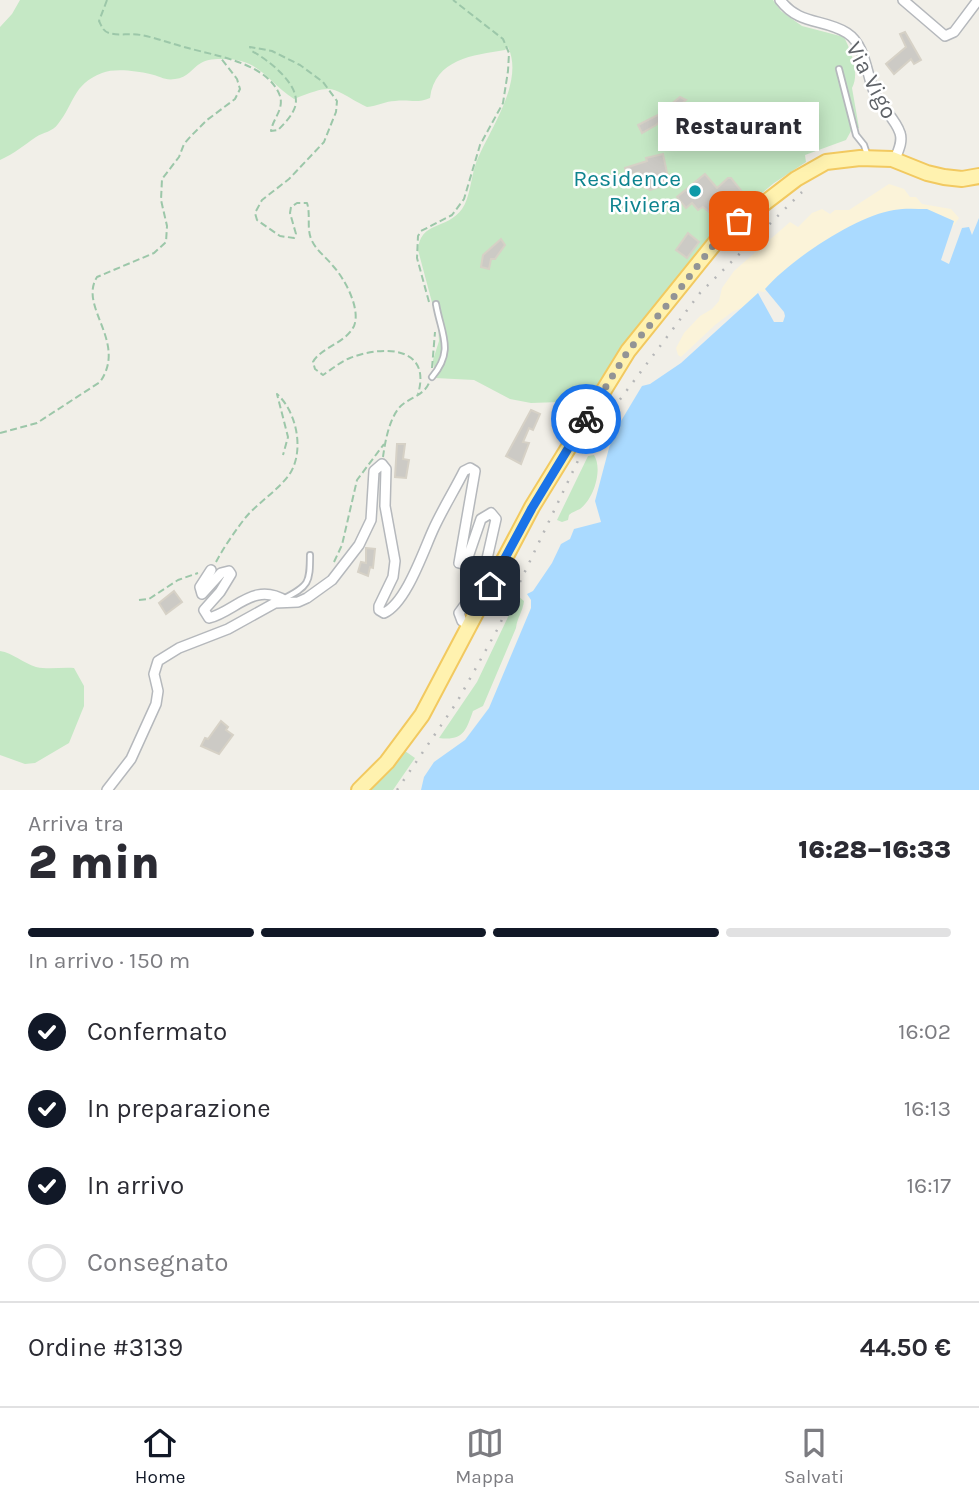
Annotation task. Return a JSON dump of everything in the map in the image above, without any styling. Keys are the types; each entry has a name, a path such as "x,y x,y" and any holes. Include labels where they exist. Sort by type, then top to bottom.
{"main road":[{"path":"359,790 387,762 422,715 532,508 628,351 719,238 754,209 817,165 838,159 883,158 933,175 962,179 979,176"}],"street":[{"name":"Via Vigo","path":"780,0 800,18 834,27 853,38 862,53 877,98 900,134 901,143 883,158"},
{"path":"903,0 945,36 954,33 978,0"},
{"path":"211,570 200,587 202,594 223,572 229,571 231,574 204,610 209,618 249,596 298,602 307,598 332,580 359,545 372,520 379,467 386,470 385,506 395,561 393,578 379,606 379,610 384,613 391,608 413,576 432,531 464,471 470,468 475,471 458,563 463,564 467,560 481,519 491,513 496,519 484,572 478,587 459,613 460,619 470,626"},
{"path":"107,790 131,759 156,704 158,691 154,676 158,661 178,648 214,635 284,600"}],"lane":[{"path":"839,69 856,135 864,145 883,158"},
{"path":"432,377 440,367 446,348 433,303"},
{"path":"284,600 309,582 310,555"}],"path":[{"path":"107,0 99,21 104,30 111,34 151,37 249,66 276,89 280,97 281,109 271,131 278,130 294,110 296,102 284,76 250,47 256,46 281,54 323,82 334,94 337,101 336,112 324,142 289,179 262,201 255,213 257,220 280,236 294,238 296,234 290,214 291,207 297,203 307,203 312,240 318,251 334,267 354,304 355,324 349,334 315,357 315,369 323,375 342,362 362,354 403,354 415,359 422,371 418,394"},
{"path":"433,303 417,258 418,236 421,231 452,215 464,199 480,145 503,103 508,71 509,53 503,39 453,0"},
{"path":"0,433 37,423 100,382 108,362 108,344 95,306 92,287 97,277 124,263 154,253 166,242 167,226 161,200 162,179 179,157 184,144 207,120 235,99 240,89 231,71 219,57"},
{"path":"379,467 393,418 400,405 411,401 427,389 432,377 434,326"},
{"path":"139,600 159,594 178,580 211,570 246,517 291,471 296,456 297,432 292,414 277,394 288,437 283,455"},
{"path":"332,580 331,571 342,545 358,480 386,442"}],"green space":[{"path":"20,0 773,0 781,11 802,26 844,37 855,69 852,88 859,128 851,131 846,140 805,155 806,162 774,183 713,234 636,330 591,399 570,389 560,402 531,403 510,399 474,380 435,378 433,360 439,341 438,325 418,250 424,234 456,216 465,204 476,163 509,91 512,61 508,47 505,50 469,57 447,67 433,85 430,98 392,101 367,107 339,92 326,89 294,99 262,72 235,60 206,61 183,77 171,79 132,71 107,71 92,78 79,89 56,127 0,160 0,27"},
{"path":"594,455 598,468 593,491 580,509 569,515 568,520 557,520 588,456"},
{"path":"518,596 524,601 516,628 483,706 473,711 465,729 458,736 439,738 477,682"},
{"path":"0,651 36,667 74,668 84,686 84,706 69,743 35,763 25,764 0,755"},
{"path":"405,751 415,758 393,790 367,790"}],"sand":[{"path":"889,184 904,189 910,197 916,197 922,204 951,209 959,218 954,225 769,288 764,292 758,291 757,297 750,304 732,312 681,357 678,355 676,348 684,333 719,301 722,288 734,271 790,222 798,227 812,213 822,209 830,214 835,210 849,210"}],"water":[{"path":"898,209 927,209 954,221 941,260 949,264 962,228 969,227 972,235 979,218 979,790 421,790 424,777 434,762 465,740 489,708 531,608 531,600 527,594 533,591 561,544 570,539 574,529 601,522 595,501 609,448 618,426 642,386 650,384 681,363 758,293 774,322 783,322 784,312 765,289 776,277 825,240 879,214"}],"building":[{"path":"905,32 921,60 914,64 911,59 894,74 886,64 906,47 900,34"},
{"path":"680,97 686,100 642,133 638,125 658,115"},
{"path":"663,154 669,182 666,185 650,190 642,186 639,172 627,176 625,168 647,161 646,158"},
{"path":"705,174 717,188 731,178 748,199 740,204 734,196 724,205 720,201 709,212 703,207 698,210 692,203 686,208 677,197"},
{"path":"688,233 699,242 687,258 676,250"},
{"path":"501,239 505,245 495,259 491,259 489,269 481,267 483,255"},
{"path":"531,410 540,414 533,430 529,428 523,442 529,443 521,464 506,456"},
{"path":"397,444 405,444 403,459 409,460 406,478 395,477"},
{"path":"366,548 375,549 373,568 370,567 368,576 358,572 361,562 366,563"},
{"path":"174,591 182,602 166,614 159,603"},
{"path":"221,721 233,735 219,754 201,746"}],"railway":[{"path":"397,790 457,702 497,630 585,446 700,293 802,192"}],"way so far":[{"path":"586,419 628,351 719,238 739,221"}],"place":[{"name":"Residence Riviera","path":"695,191"},
{"name":"Restaurant","path":"739,221"}],"route":[{"path":"490,586 532,508 586,419"}]}
